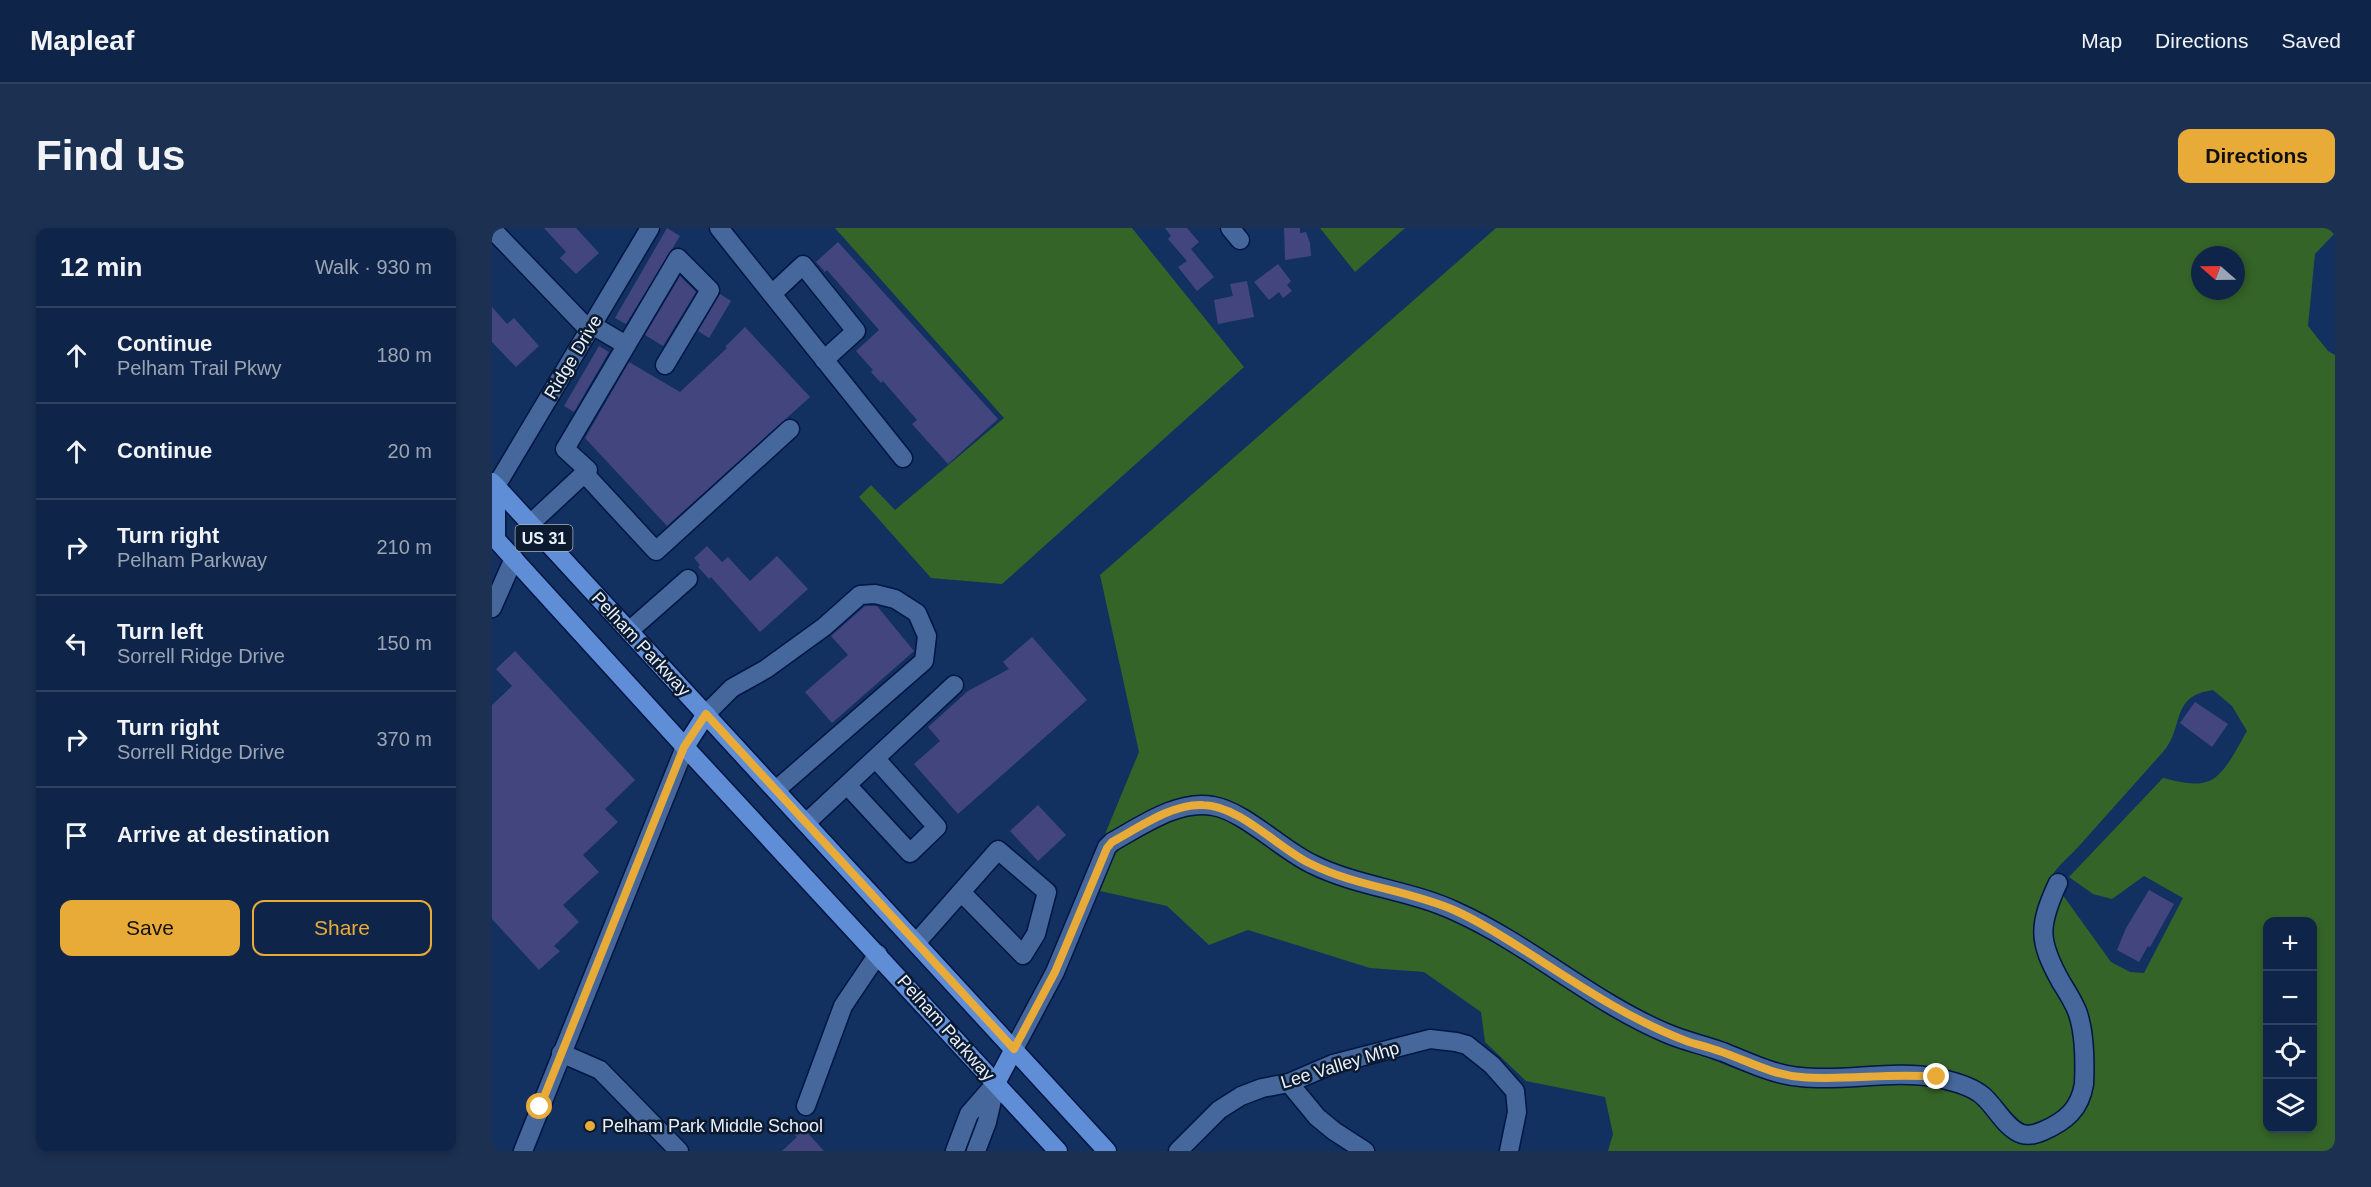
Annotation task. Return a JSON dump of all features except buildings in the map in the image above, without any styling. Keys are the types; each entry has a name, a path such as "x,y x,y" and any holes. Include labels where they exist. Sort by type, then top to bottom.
{"main road":[{"name":"Pelham Parkway","path":"494,484 1107,1151"},
{"path":"493,540 494,484"},
{"name":"Pelham Parkway","path":"493,540 514,558 684,747 1059,1151"},
{"path":"684,747 706,714"},
{"path":"996,1083 1014,1049"}],"street":[{"name":"Ridge Drive","path":"494,484 650,228"},
{"path":"719,228 903,458"},
{"path":"492,229 591,328 626,345"},
{"path":"531,524 588,470 565,449 678,258 710,290 665,365"},
{"path":"772,294 802,265 856,331 824,360"},
{"path":"584,473 656,551 790,429"},
{"path":"492,608 514,558"},
{"path":"629,631 688,579"},
{"path":"706,714 732,688 766,669 824,627 860,595 875,594 895,599 917,613 927,636 924,661 776,790"},
{"path":"806,824 954,685"},
{"path":"523,1151 684,747"},
{"path":"848,786 910,853 937,827 876,759"},
{"path":"1014,1049 1055,972 1107,848 1112,842 1173,810 1202,805 1227,810 1289,852 1328,872 1454,910 1485,926 1612,1005 1665,1033 1759,1066 1801,1077 1863,1078 1914,1075 1955,1082 1983,1095 2018,1132 2035,1134 2055,1126 2070,1115 2082,1094 2084,1084 2080,1022 2077,1010 2051,963 2043,939 2046,909 2058,883"},
{"path":"916,943 998,850 1047,892 1036,934 1023,955 961,892"},
{"path":"806,1106 843,1005 878,954"},
{"name":"Lee Valley Mhp","path":"1178,1151 1219,1110 1241,1096 1262,1088 1289,1083 1319,1068 1430,1040 1456,1041 1467,1045 1503,1076 1515,1091 1517,1112 1509,1151"},
{"path":"561,1053 600,1070 672,1148"},
{"path":"955,1151 969,1114 996,1083"},
{"path":"976,1151 987,1122 996,1083"},
{"path":"1289,1083 1317,1117 1365,1151"}],"green space":[{"path":"835,228 1132,228 1244,367 1002,584 931,578 859,497 871,485 895,510 1004,418"},
{"path":"1320,228 1405,228 1355,272"},
{"path":"1496,228 2335,228 2335,233 2315,254 2308,326 2328,351 2335,355 2335,1151 1608,1151 1613,1134 1605,1097 1526,1081 1485,1042 1481,1012 1424,972 1370,968 1248,930 1209,945 1167,906 1100,891 1112,856 1117,847 1128,838 1186,811 1203,809 1221,813 1314,871 1335,880 1445,913 1486,932 1632,1025 1684,1049 1771,1080 1819,1085 1894,1081 1931,1083 1949,1087 1981,1102 2017,1137 2033,1140 2059,1132 2072,1123 2085,1102 2090,1083 2089,1047 2084,1012 2075,990 2052,950 2048,937 2047,923 2052,909 2062,894 2111,962 2130,972 2144,973 2183,898 2144,876 2112,899 2093,894 2069,877 2163,778 2184,783 2201,783 2213,779 2225,768 2247,731 2232,706 2213,690 2199,693 2184,706 2170,743 2058,868 2045,888 2038,921 2038,943 2040,952 2072,1014 2081,1074 2079,1092 2067,1112 2047,1126 2032,1130 2019,1125 1972,1083 1943,1071 1914,1066 1839,1072 1795,1071 1770,1065 1682,1033 1631,1009 1523,940 1478,915 1439,898 1352,876 1319,863 1241,809 1227,803 1197,798 1169,804 1103,839 1139,752 1100,575"}],"place":[{"name":"Pelham Park Middle School","path":"590,1126"}],"route":[{"path":"540,1107 684,747 706,714 1014,1049 1055,972 1107,848 1112,842 1173,810 1202,805 1227,810 1289,852 1328,872 1454,910 1485,926 1629,1015 1665,1033 1692,1043 1781,1074 1801,1077 1863,1078 1914,1075 1937,1077"}]}
